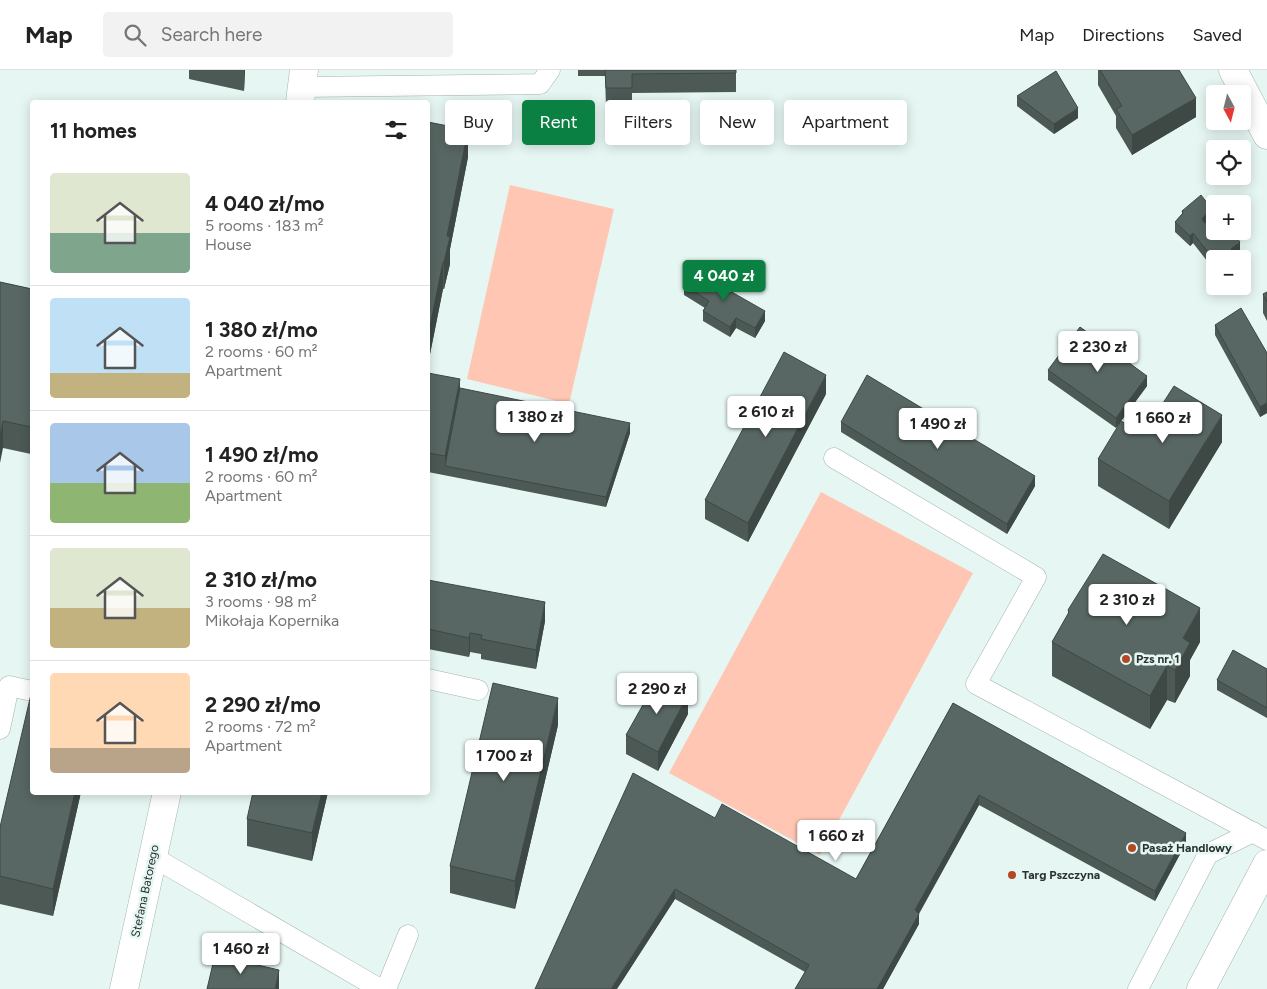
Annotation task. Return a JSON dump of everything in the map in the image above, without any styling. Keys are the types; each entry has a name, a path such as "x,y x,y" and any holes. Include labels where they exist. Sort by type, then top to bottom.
{"street":[{"path":"1233,70 1267,136"},
{"name":"Stefana Batorego","path":"124,989 166,795"},
{"path":"1201,989 1267,864"}],"lane":[{"path":"302,87 540,84 550,70"},
{"path":"834,458 1036,577 976,684 1260,836"},
{"path":"430,679 478,690"},
{"path":"0,729 9,686 30,691"},
{"path":"1138,989 1208,854 1260,836"},
{"path":"153,857 380,989"},
{"path":"386,989 408,936"}],"shaded area":[{"path":"510,185 614,209 569,404 467,379"},
{"path":"821,492 973,573 820,855 669,773"}],"building":[{"path":"605,70 736,70 736,73 632,74 632,88 606,88"},
{"path":"1100,70 1179,70 1196,98 1132,135 1116,109 1122,106"},
{"path":"1056,71 1078,108 1054,124 1017,96"},
{"path":"430,122 445,125 445,145 465,145 447,236 450,237 430,327"},
{"path":"1201,195 1206,202 1206,214 1202,219 1206,222 1206,240 1239,240 1240,242 1232,250 1206,250 1193,233 1190,236 1175,222 1183,213 1182,211"},
{"path":"693,270 765,311 755,328 736,318 730,327 703,311 709,301 684,285"},
{"path":"0,282 30,289 30,427 3,421 0,436"},
{"path":"1267,292 1267,302 1263,294"},
{"path":"1241,308 1267,353 1267,403 1260,407 1215,325"},
{"path":"1080,327 1147,376 1116,418 1048,370"},
{"path":"784,352 826,375 748,523 705,500"},
{"path":"430,373 460,379 445,456 430,453"},
{"path":"867,375 1035,476 1007,524 841,422"},
{"path":"1174,386 1222,415 1169,501 1098,459 1121,421 1143,434"},
{"path":"460,388 630,423 606,497 445,466"},
{"name":"Pzs nr. 1","path":"1103,554 1200,608 1183,638 1190,643 1175,670 1167,666 1150,696 1052,642 1069,612 1068,610"},
{"path":"430,580 545,602 536,650 481,639 482,635 470,633 469,638 430,629"},
{"path":"1233,650 1267,669 1267,708 1217,680"},
{"path":"658,678 688,694 658,752 626,735"},
{"path":"493,683 558,698 515,881 450,866"},
{"path":"30,699 30,795 74,795 53,889 0,876 0,827"},
{"path":"953,703 1186,833 1155,891 979,795 915,910 919,914 877,989 795,989 809,965 675,889 611,989 535,989 633,773 715,818 722,804 856,879"},
{"path":"252,795 321,795 312,833 247,819"},
{"path":"215,955 279,970 275,989 207,989"}],"place":[{"name":"Pzs nr. 1","path":"1126,659"},
{"name":"Pasaż Handlowy","path":"1132,848"},
{"name":"Targ Pszczyna","path":"1012,875"}]}
